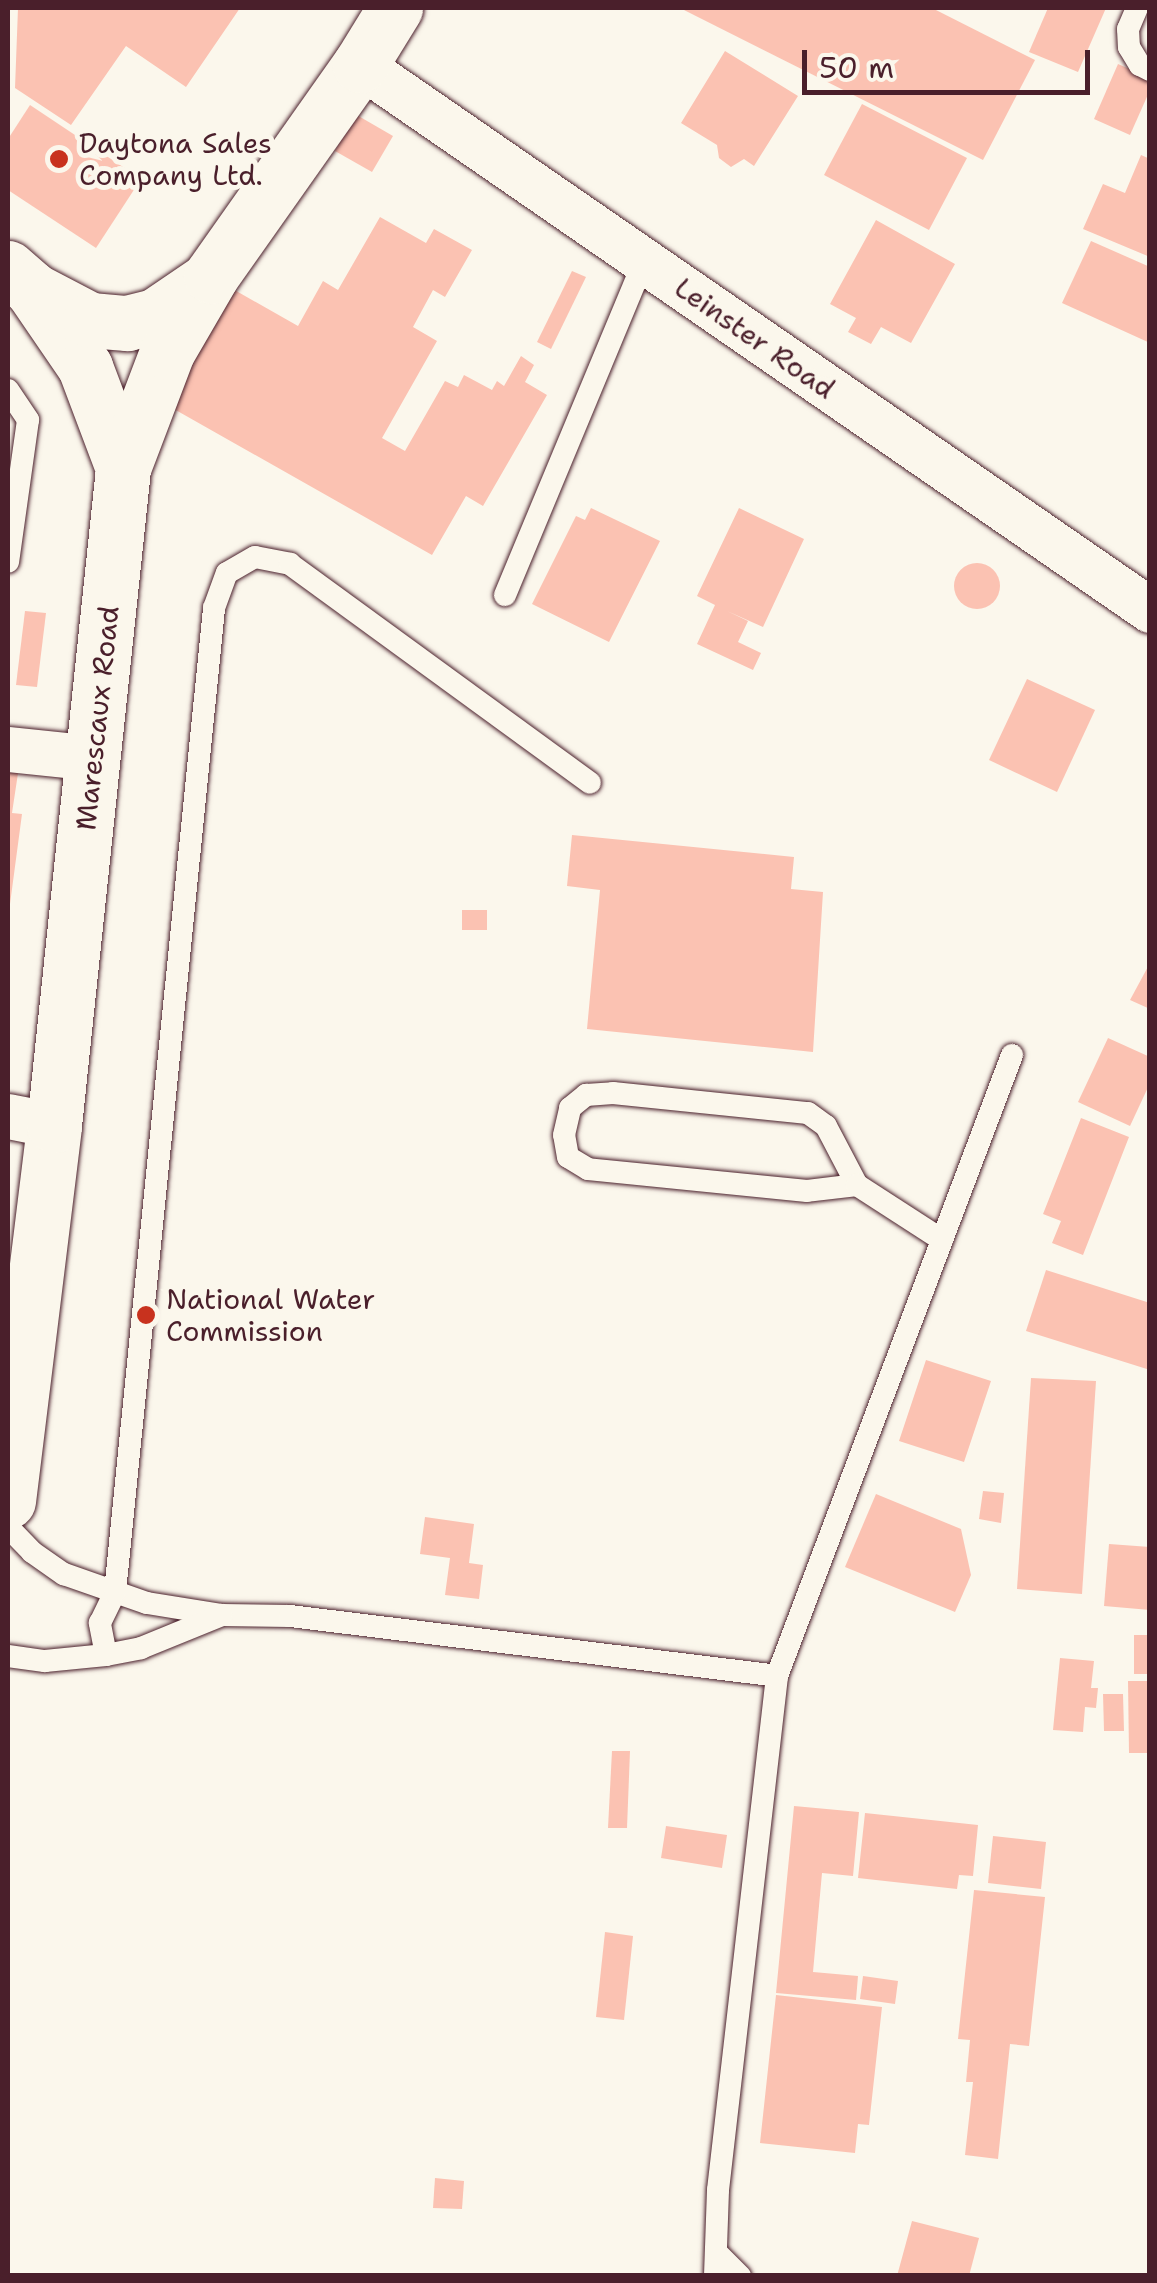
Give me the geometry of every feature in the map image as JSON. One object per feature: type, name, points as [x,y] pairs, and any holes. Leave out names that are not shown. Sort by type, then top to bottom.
[{"type":"main road","name":"Marescaux Road","points":[[8,1501],[31,1121],[93,758],[123,468],[167,352],[211,276],[360,66],[395,8]]},
{"type":"main road","points":[[19,278],[90,320],[127,323],[156,316],[183,301],[211,276]]},
{"type":"main road","points":[[19,278],[86,367],[123,468]]},
{"type":"street","name":"Leinster Road","points":[[360,66],[1150,610]]},
{"type":"street","points":[[8,749],[93,758]]},
{"type":"lane","points":[[1137,8],[1128,29],[1129,47],[1140,65],[1150,70]]},
{"type":"lane","points":[[505,595],[644,261]]},
{"type":"lane","points":[[8,390],[28,420],[8,562]]},
{"type":"lane","points":[[106,1655],[100,1623],[115,1592],[214,608],[226,573],[255,556],[290,564],[590,783]]},
{"type":"lane","points":[[740,2276],[715,2264],[718,2190],[778,1676],[1012,1056]]},
{"type":"lane","points":[[856,1185],[807,1191],[588,1169],[568,1157],[564,1135],[570,1108],[586,1095],[613,1093],[808,1113],[826,1126],[856,1185],[942,1240]]},
{"type":"lane","points":[[8,1528],[32,1552],[64,1574],[147,1603],[222,1615],[290,1616],[778,1676]]},
{"type":"lane","points":[[8,1656],[45,1661],[106,1655],[142,1648],[222,1615]]},
{"type":"building","points":[[18,8],[240,8],[186,87],[126,46],[71,125],[15,88]]},
{"type":"building","points":[[680,8],[932,8],[1035,60],[983,160]]},
{"type":"building","points":[[1048,8],[1106,8],[1078,72],[1029,52]]},
{"type":"building","points":[[725,51],[798,96],[754,166],[744,159],[731,167],[719,158],[717,145],[681,123]]},
{"type":"building","points":[[1118,64],[1150,78],[1150,90],[1130,135],[1094,119]]},
{"type":"building","points":[[862,104],[967,158],[929,230],[824,175]]},
{"type":"building","name":"Daytona Sales Company Ltd.","points":[[30,105],[141,179],[96,248],[8,190],[8,139]]},
{"type":"building","points":[[355,114],[393,136],[372,172],[335,151]]},
{"type":"building","points":[[1141,155],[1150,159],[1150,257],[1083,229],[1103,184],[1125,193]]},
{"type":"building","points":[[380,217],[426,243],[434,229],[472,250],[445,297],[433,290],[413,327],[437,341],[382,438],[405,451],[445,381],[458,387],[464,375],[492,390],[497,381],[504,386],[521,356],[534,365],[525,382],[547,395],[483,506],[466,496],[432,555],[158,400],[224,284],[298,326],[323,281],[338,290]]},
{"type":"building","points":[[876,220],[955,264],[911,343],[881,327],[871,344],[848,332],[856,318],[830,304]]},
{"type":"building","points":[[1091,241],[1150,267],[1150,343],[1062,303]]},
{"type":"building","points":[[572,271],[586,277],[551,349],[537,342]]},
{"type":"building","points":[[591,508],[660,541],[609,642],[532,604],[576,516],[585,520]]},
{"type":"building","points":[[739,508],[804,539],[763,627],[727,611],[748,621],[738,642],[761,653],[753,670],[697,644],[715,605],[697,596]]},
{"type":"building","points":[[977,563],[993,570],[1000,586],[993,602],[977,609],[961,602],[954,586],[961,570]]},
{"type":"building","points":[[25,611],[46,613],[37,687],[16,685]]},
{"type":"building","points":[[1027,679],[1095,710],[1057,792],[989,760]]},
{"type":"building","points":[[8,758],[20,760],[12,813],[22,814],[10,904]]},
{"type":"building","points":[[572,835],[794,857],[791,889],[823,892],[813,1052],[587,1029],[600,890],[567,886]]},
{"type":"building","points":[[462,910],[487,910],[487,930],[462,930]]},
{"type":"building","points":[[1150,963],[1150,1009],[1130,1000]]},
{"type":"building","points":[[1108,1038],[1150,1057],[1150,1083],[1130,1126],[1078,1102]]},
{"type":"building","points":[[1081,1118],[1129,1137],[1083,1255],[1052,1243],[1061,1221],[1043,1214]]},
{"type":"building","points":[[1046,1270],[1150,1303],[1150,1370],[1026,1331]]},
{"type":"building","points":[[926,1360],[991,1381],[964,1462],[899,1441]]},
{"type":"building","points":[[1031,1378],[1096,1381],[1082,1594],[1017,1589]]},
{"type":"building","points":[[983,1491],[1004,1493],[1001,1523],[979,1519]]},
{"type":"building","points":[[876,1494],[961,1529],[971,1575],[955,1612],[845,1567]]},
{"type":"building","points":[[425,1517],[474,1524],[469,1563],[483,1565],[479,1599],[445,1595],[450,1558],[420,1554]]},
{"type":"building","points":[[1109,1544],[1150,1547],[1150,1610],[1104,1606]]},
{"type":"building","points":[[1134,1635],[1150,1635],[1150,1674],[1134,1674]]},
{"type":"building","points":[[1060,1658],[1094,1661],[1091,1688],[1098,1688],[1096,1708],[1085,1707],[1083,1732],[1053,1730]]},
{"type":"building","points":[[1128,1681],[1150,1681],[1150,1753],[1129,1753]]},
{"type":"building","points":[[1103,1694],[1123,1694],[1124,1731],[1104,1731]]},
{"type":"building","points":[[612,1751],[630,1751],[627,1828],[608,1828]]},
{"type":"building","points":[[794,1806],[859,1812],[853,1876],[822,1873],[813,1972],[858,1976],[856,2000],[776,1993]]},
{"type":"building","points":[[865,1813],[978,1825],[973,1876],[959,1875],[957,1889],[858,1878]]},
{"type":"building","points":[[666,1826],[727,1835],[722,1868],[661,1858]]},
{"type":"building","points":[[993,1836],[1046,1842],[1041,1889],[988,1883]]},
{"type":"building","points":[[974,1890],[1045,1897],[1029,2046],[1010,2044],[998,2159],[965,2155],[973,2082],[966,2082],[970,2040],[958,2039]]},
{"type":"building","points":[[605,1932],[633,1936],[624,2020],[596,2017]]},
{"type":"building","points":[[863,1976],[898,1981],[895,2004],[860,1999]]},
{"type":"building","points":[[776,1995],[882,2007],[869,2125],[858,2124],[855,2153],[760,2143]]},
{"type":"building","points":[[435,2178],[464,2181],[462,2209],[433,2208]]},
{"type":"building","points":[[912,2221],[979,2238],[969,2276],[897,2276]]},
{"type":"place","name":"Daytona Sales Company Ltd.","points":[[59,159]]},
{"type":"place","name":"National Water Commission","points":[[146,1315]]}]
